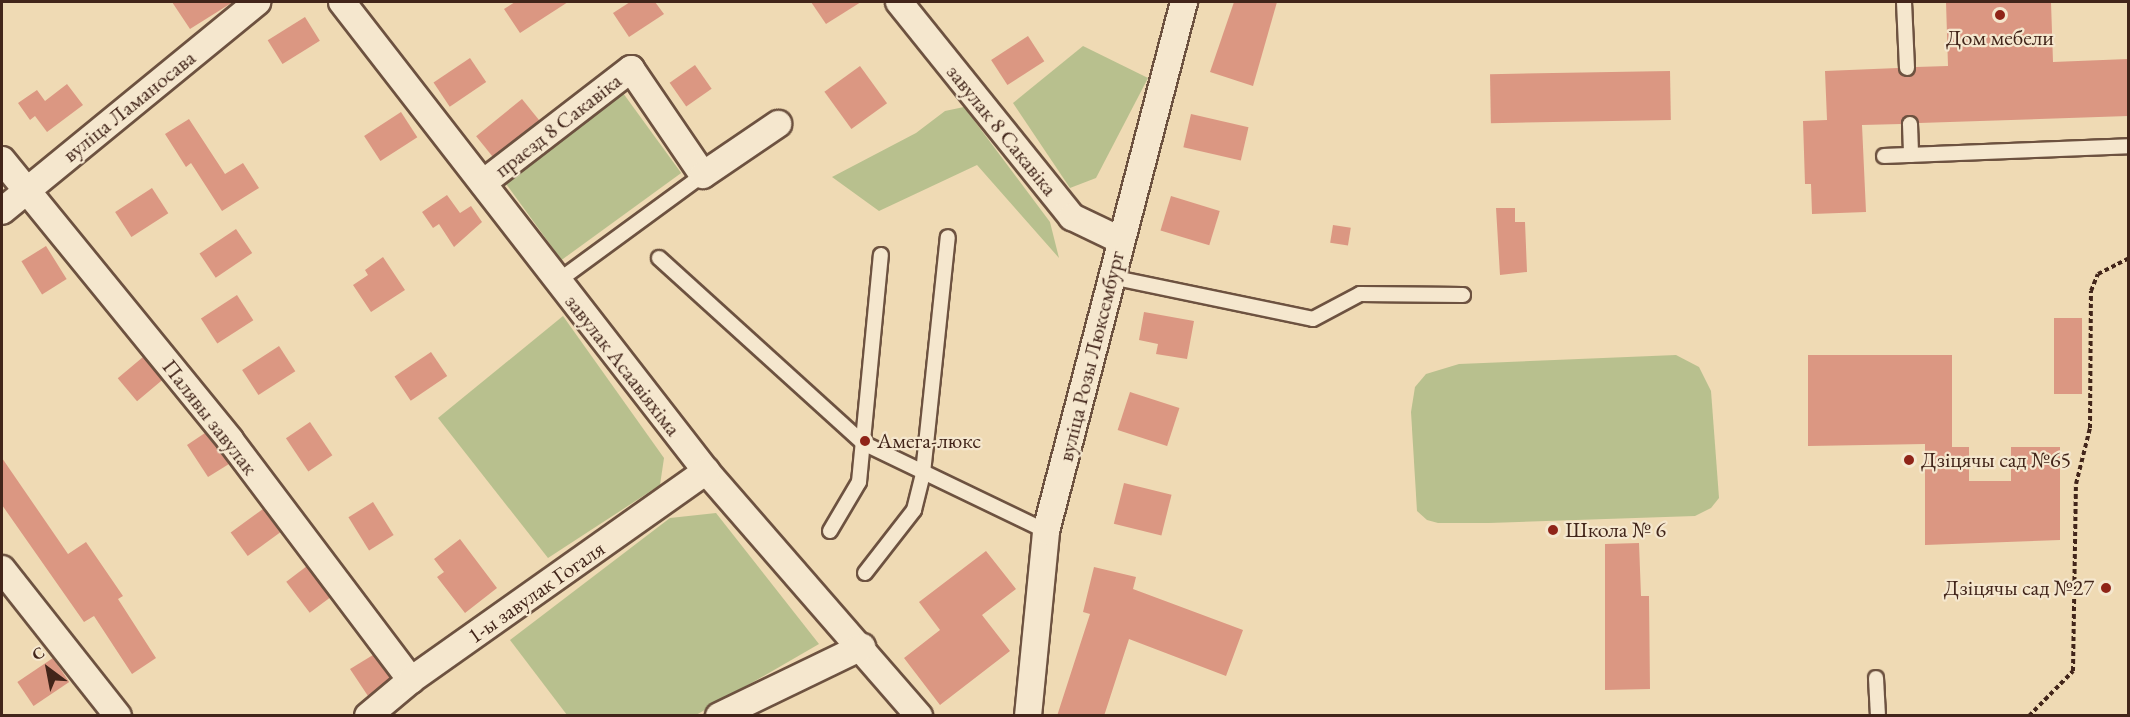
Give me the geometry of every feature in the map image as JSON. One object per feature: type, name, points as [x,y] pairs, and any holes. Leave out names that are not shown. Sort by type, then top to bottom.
[{"type":"street","name":"вуліца Ламаносава","points":[[2,212],[257,2]]},
{"type":"street","name":"завулак Асаавіяхіма","points":[[342,2],[706,471],[862,647],[919,716]]},
{"type":"street","name":"завулак 8 Сакавіка","points":[[900,2],[1072,217],[1120,240]]},
{"type":"street","name":"вуліца Розы Люксембург","points":[[1028,716],[1046,531],[1120,240],[1184,2]]},
{"type":"street","name":"праезд 8 Сакавіка","points":[[483,183],[631,69],[703,175]]},
{"type":"street","points":[[703,175],[778,124]]},
{"type":"street","name":"Палявы завулак","points":[[2,160],[230,440],[411,680]]},
{"type":"street","name":"1-ы завулак Гогаля","points":[[368,716],[411,680],[706,471]]},
{"type":"street","points":[[2,569],[118,716]]},
{"type":"street","points":[[719,716],[862,647]]},
{"type":"lane","points":[[1904,2],[1907,68]]},
{"type":"lane","points":[[1910,124],[1911,155]]},
{"type":"lane","points":[[1884,156],[2128,146]]},
{"type":"lane","points":[[558,281],[703,175]]},
{"type":"lane","points":[[865,573],[914,510],[923,473],[948,237]]},
{"type":"lane","points":[[830,531],[859,482],[881,255]]},
{"type":"lane","points":[[658,258],[863,443],[1046,531]]},
{"type":"lane","points":[[1111,277],[1313,318],[1360,294],[1463,295]]},
{"type":"lane","points":[[1876,678],[1878,716]]},
{"type":"path","points":[[2030,716],[2073,671],[2076,484],[2090,428],[2091,291],[2098,274],[2128,259]]},
{"type":"green space","points":[[1083,46],[1148,78],[1096,178],[1070,188],[1013,103]]},
{"type":"green space","points":[[623,93],[681,173],[561,260],[503,180]]},
{"type":"green space","points":[[964,107],[1050,222],[1059,258],[977,165],[879,211],[832,177],[916,133],[945,111]]},
{"type":"green space","points":[[563,316],[664,458],[660,485],[548,558],[438,418]]},
{"type":"green space","points":[[1676,355],[1699,367],[1711,391],[1719,498],[1711,508],[1695,516],[1489,523],[1438,523],[1427,520],[1417,511],[1411,412],[1415,387],[1426,374],[1459,364]]},
{"type":"green space","points":[[716,513],[819,644],[696,715],[567,715],[510,640],[670,518]]},
{"type":"building","points":[[172,2],[233,2],[190,29]]},
{"type":"building","points":[[515,2],[568,2],[520,33],[504,9]]},
{"type":"building","points":[[630,2],[655,2],[664,14],[629,37],[613,13]]},
{"type":"building","points":[[811,2],[861,2],[826,24]]},
{"type":"building","points":[[1234,2],[1277,2],[1253,86],[1210,72]]},
{"type":"building","points":[[1946,2],[2051,2],[2053,62],[2128,59],[2128,116],[1919,123],[1909,115],[1901,124],[1862,125],[1866,212],[1812,214],[1811,184],[1805,184],[1803,121],[1827,120],[1825,71],[1898,68],[1907,77],[1916,67],[1948,66]]},
{"type":"building","points":[[305,17],[320,41],[283,64],[268,40]]},
{"type":"building","points":[[1028,36],[1044,61],[1007,85],[991,60]]},
{"type":"building","points":[[470,58],[486,82],[450,107],[434,83]]},
{"type":"building","points":[[695,65],[712,89],[686,107],[670,83]]},
{"type":"building","points":[[860,66],[887,103],[851,129],[824,92]]},
{"type":"building","points":[[1670,71],[1671,120],[1491,123],[1490,74]]},
{"type":"building","points":[[67,84],[83,105],[47,132],[35,116],[30,120],[18,103],[37,90],[45,101]]},
{"type":"building","points":[[522,99],[540,121],[494,158],[476,136]]},
{"type":"building","points":[[401,112],[417,137],[380,161],[364,136]]},
{"type":"building","points":[[1191,114],[1248,127],[1241,160],[1183,147]]},
{"type":"building","points":[[189,119],[225,174],[243,163],[259,188],[222,211],[191,163],[186,167],[165,134]]},
{"type":"building","points":[[152,188],[168,213],[131,237],[115,212]]},
{"type":"building","points":[[447,195],[460,213],[471,206],[482,222],[454,247],[439,224],[433,228],[422,212]]},
{"type":"building","points":[[1171,196],[1220,211],[1209,245],[1160,230]]},
{"type":"building","points":[[1496,208],[1515,208],[1515,222],[1525,222],[1527,272],[1500,275]]},
{"type":"building","points":[[1333,225],[1351,228],[1348,246],[1330,243]]},
{"type":"building","points":[[236,229],[252,253],[216,278],[200,254]]},
{"type":"building","points":[[46,246],[67,279],[42,294],[21,261]]},
{"type":"building","points":[[383,257],[405,290],[371,312],[353,285],[368,275],[365,270]]},
{"type":"building","points":[[237,295],[253,320],[217,344],[201,318]]},
{"type":"building","points":[[1144,312],[1194,321],[1187,359],[1156,354],[1158,344],[1139,340]]},
{"type":"building","points":[[2054,318],[2082,318],[2082,394],[2054,394]]},
{"type":"building","points":[[279,346],[295,371],[258,395],[242,370]]},
{"type":"building","points":[[431,352],[447,376],[411,401],[395,377]]},
{"type":"building","points":[[1808,355],[1952,355],[1952,447],[1969,447],[1969,481],[2011,481],[2011,447],[2060,447],[2060,540],[1925,545],[1925,444],[1808,446]]},
{"type":"building","points":[[143,357],[162,380],[137,401],[118,378]]},
{"type":"building","points":[[1130,392],[1179,408],[1167,446],[1118,430]]},
{"type":"building","points":[[310,422],[332,455],[308,471],[286,438]]},
{"type":"building","points":[[205,433],[229,464],[208,477],[187,445]]},
{"type":"building","points":[[2,458],[68,554],[86,542],[123,596],[118,599],[156,658],[132,674],[94,616],[84,622],[2,505]]},
{"type":"building","points":[[1124,483],[1172,495],[1161,536],[1114,524]]},
{"type":"building","points":[[373,502],[394,535],[369,550],[348,517]]},
{"type":"building","points":[[263,509],[280,532],[248,556],[231,533]]},
{"type":"building","points":[[460,539],[497,588],[465,613],[437,577],[444,572],[434,559]]},
{"type":"building","points":[[1639,543],[1641,596],[1649,596],[1650,689],[1605,690],[1605,544]]},
{"type":"building","points":[[986,551],[1016,589],[982,615],[1010,651],[940,705],[904,658],[940,630],[919,602]]},
{"type":"building","points":[[307,566],[330,597],[310,613],[286,582]]},
{"type":"building","points":[[1094,567],[1136,577],[1133,589],[1243,630],[1226,676],[1129,639],[1104,716],[1057,716],[1090,614],[1083,612]]},
{"type":"building","points":[[373,655],[390,678],[368,696],[350,669]]},
{"type":"building","points":[[53,658],[69,682],[34,706],[17,682]]},
{"type":"place","name":"Дом мебели","points":[[2000,15]]},
{"type":"place","name":"Амега-люкс","points":[[865,441]]},
{"type":"place","name":"Дзіцячы сад №65","points":[[1909,460]]},
{"type":"place","name":"Школа № 6","points":[[1553,530]]},
{"type":"place","name":"Дзіцячы сад №27","points":[[2106,588]]}]
